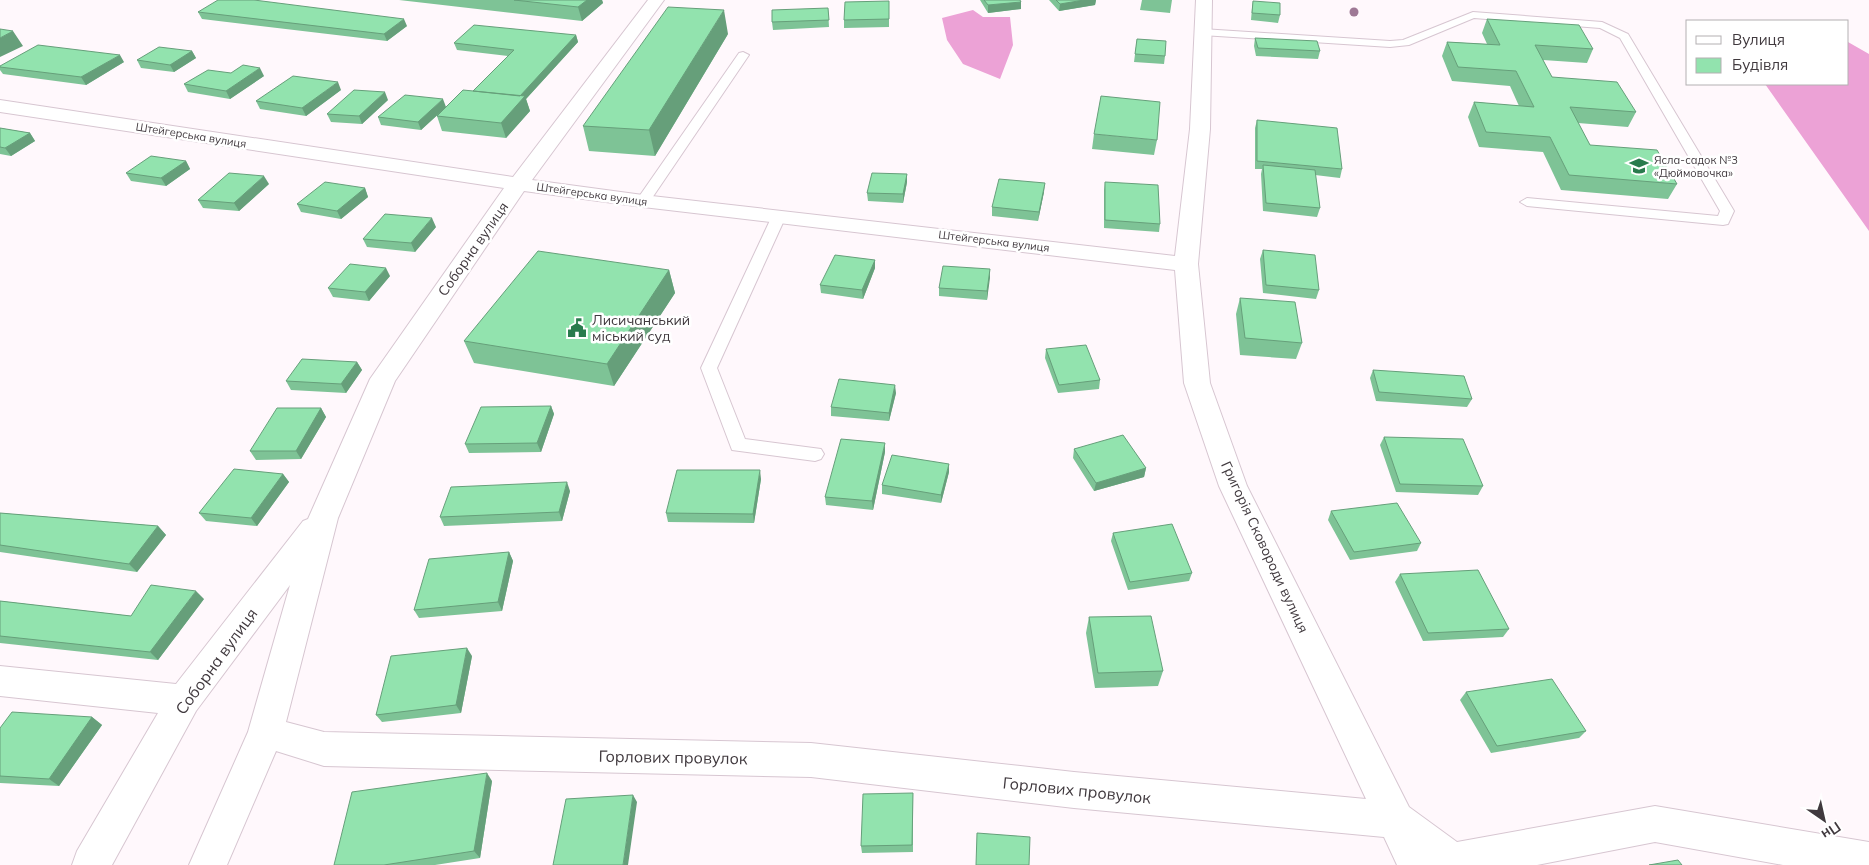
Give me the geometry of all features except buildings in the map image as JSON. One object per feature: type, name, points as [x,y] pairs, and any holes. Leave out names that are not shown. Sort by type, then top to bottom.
[{"type":"street","name":"Соборна вулиця","points":[[208,865],[266,732],[323,518],[383,379],[518,184],[656,0]]},
{"type":"street","name":"Григорія Сковороди вулиця","points":[[1204,0],[1200,129],[1186,264],[1196,384],[1233,486],[1417,865]]},
{"type":"street","name":"Штейгерська вулиця","points":[[1,107],[518,184],[1186,264]]},
{"type":"street","name":"Соборна вулиця","points":[[91,865],[184,700],[323,518]]},
{"type":"street","points":[[0,681],[184,700]]},
{"type":"street","name":"Горлових провулок","points":[[266,732],[324,749],[812,760],[1074,790],[1395,820]]},
{"type":"street","points":[[1395,820],[1452,862],[1655,824],[1869,861]]},
{"type":"lane","points":[[1202,32],[1390,44],[1405,42],[1473,15],[1602,25],[1624,36],[1727,211],[1724,221],[1527,202]]},
{"type":"lane","points":[[643,200],[743,55]]},
{"type":"lane","points":[[779,216],[709,368],[738,444],[815,454]]},
{"type":"shaded area","points":[[973,10],[983,17],[1010,17],[1013,45],[1000,79],[963,64],[947,40],[942,18]]},
{"type":"shaded area","points":[[1849,43],[1869,54],[1869,231],[1766,85],[1849,85]]},
{"type":"place","name":"Ясла-садок №3 «Дюймовочка»","points":[[1639,166]]},
{"type":"place","name":"Лисичанський міський суд","points":[[577,328]]}]
